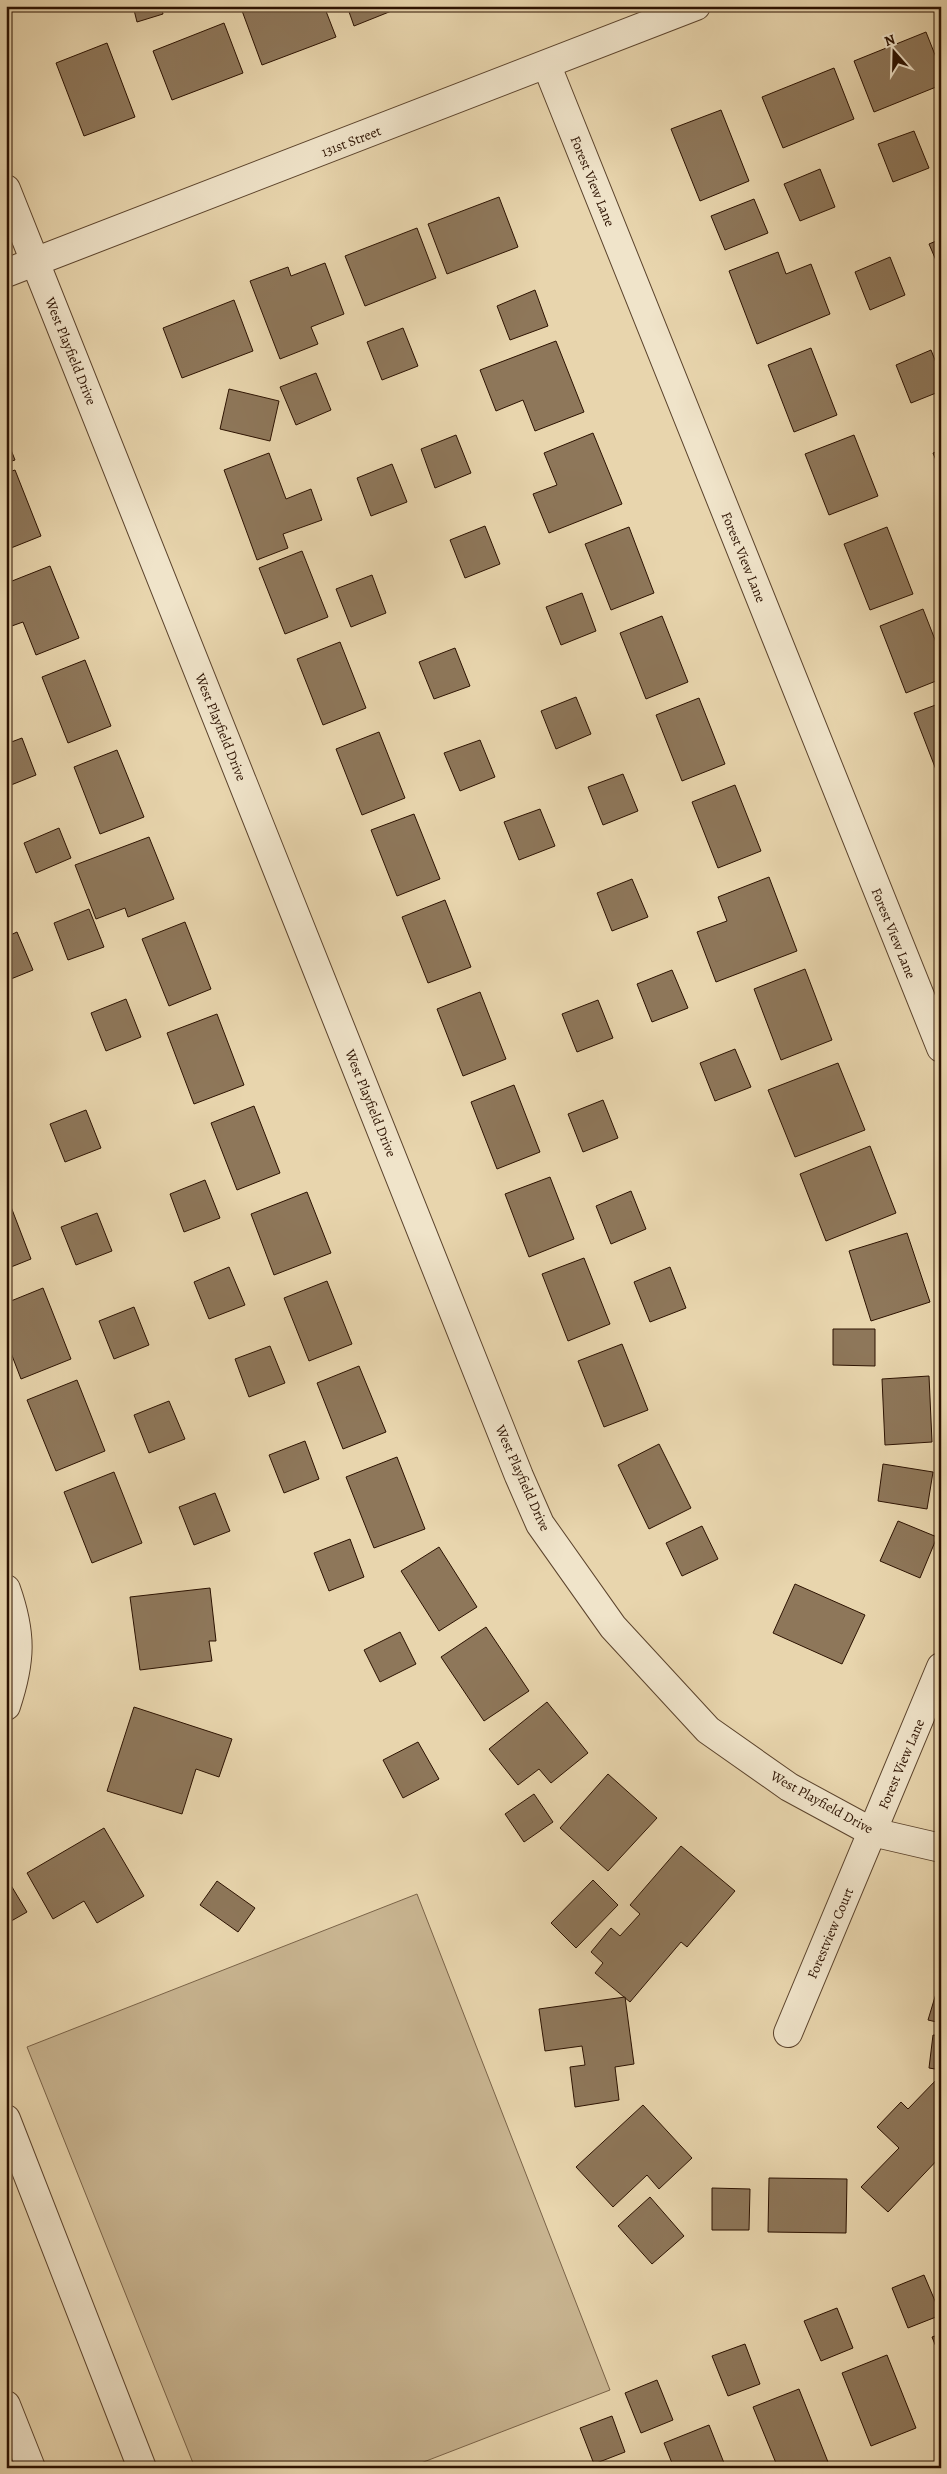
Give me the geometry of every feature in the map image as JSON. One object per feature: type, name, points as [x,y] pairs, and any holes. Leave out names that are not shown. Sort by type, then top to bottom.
[{"type":"street","name":"131st Street","points":[[6,273],[547,66],[696,6]]},
{"type":"street","name":"Forest View Lane","points":[[547,66],[941,1048]]},
{"type":"street","name":"West Playfield Drive","points":[[6,189],[515,1466],[540,1524],[613,1627],[708,1730],[789,1787],[872,1832],[941,1848]]},
{"type":"street","points":[[6,1589],[19,1631],[19,1654],[6,1706]]},
{"type":"street","name":"Forest View Lane","points":[[872,1832],[941,1667]]},
{"type":"street","name":"Forestview Court","points":[[788,2033],[872,1832]]},
{"type":"street","points":[[6,2119],[142,2468]]},
{"type":"street","points":[[6,2405],[32,2468]]},
{"type":"shaded area","points":[[417,1894],[610,2390],[408,2468],[195,2468],[27,2047]]},
{"type":"building","points":[[133,6],[161,6],[163,14],[137,22]]},
{"type":"building","points":[[244,6],[324,6],[336,37],[262,65],[241,8]]},
{"type":"building","points":[[347,6],[404,6],[354,26]]},
{"type":"building","points":[[224,23],[243,73],[172,100],[153,51]]},
{"type":"building","points":[[926,32],[941,70],[941,85],[874,112],[854,61]]},
{"type":"building","points":[[107,43],[135,117],[84,136],[56,63]]},
{"type":"building","points":[[834,68],[854,119],[783,148],[762,97]]},
{"type":"building","points":[[721,110],[749,181],[700,201],[671,129]]},
{"type":"building","points":[[914,131],[929,168],[893,182],[878,144]]},
{"type":"building","points":[[820,169],[835,207],[800,221],[784,184]]},
{"type":"building","points":[[499,197],[518,247],[447,274],[428,224]]},
{"type":"building","points":[[754,199],[768,233],[725,250],[711,216]]},
{"type":"building","points":[[417,228],[436,278],[365,306],[345,256]]},
{"type":"building","points":[[941,239],[941,272],[929,244]]},
{"type":"building","points":[[778,252],[786,274],[811,264],[830,314],[757,344],[729,271]]},
{"type":"building","points":[[890,257],[905,295],[870,310],[855,272]]},
{"type":"building","points":[[325,263],[344,314],[311,327],[318,344],[280,359],[250,281],[288,267],[291,276]]},
{"type":"building","points":[[535,290],[548,326],[510,340],[497,306]]},
{"type":"building","points":[[234,300],[253,351],[182,378],[163,328]]},
{"type":"building","points":[[403,328],[418,366],[382,380],[367,342]]},
{"type":"building","points":[[556,341],[584,412],[535,431],[523,400],[496,411],[480,370]]},
{"type":"building","points":[[811,348],[837,415],[794,432],[768,365]]},
{"type":"building","points":[[931,350],[941,375],[941,391],[911,403],[896,365]]},
{"type":"building","points":[[316,373],[331,410],[296,425],[280,387]]},
{"type":"building","points":[[229,389],[279,401],[270,441],[220,429]]},
{"type":"building","points":[[593,433],[622,504],[549,533],[533,494],[557,485],[544,453]]},
{"type":"building","points":[[456,435],[471,473],[435,488],[421,449]]},
{"type":"building","points":[[854,435],[878,496],[829,515],[805,454]]},
{"type":"building","points":[[6,437],[15,460],[6,463]]},
{"type":"building","points":[[941,450],[941,472],[933,453]]},
{"type":"building","points":[[269,453],[286,499],[311,489],[322,520],[283,534],[288,548],[257,560],[224,470]]},
{"type":"building","points":[[392,464],[407,502],[371,516],[357,478]]},
{"type":"building","points":[[15,470],[41,536],[6,550],[6,473]]},
{"type":"building","points":[[485,526],[500,564],[465,578],[450,540]]},
{"type":"building","points":[[629,527],[654,593],[611,610],[585,544]]},
{"type":"building","points":[[887,527],[913,594],[870,610],[844,544]]},
{"type":"building","points":[[302,551],[328,617],[285,634],[259,568]]},
{"type":"building","points":[[50,566],[79,638],[36,655],[23,622],[6,628],[7,583]]},
{"type":"building","points":[[372,575],[386,613],[351,627],[336,589]]},
{"type":"building","points":[[582,593],[596,631],[561,645],[546,607]]},
{"type":"building","points":[[923,609],[941,655],[941,679],[906,693],[880,626]]},
{"type":"building","points":[[662,616],[688,682],[646,699],[620,633]]},
{"type":"building","points":[[340,642],[366,708],[323,725],[297,659]]},
{"type":"building","points":[[455,648],[470,686],[434,699],[419,662]]},
{"type":"building","points":[[85,660],[111,726],[68,743],[42,677]]},
{"type":"building","points":[[576,697],[591,734],[556,749],[541,711]]},
{"type":"building","points":[[699,698],[725,764],[682,781],[656,715]]},
{"type":"building","points":[[941,703],[941,780],[940,780],[914,713]]},
{"type":"building","points":[[379,732],[405,798],[362,815],[336,749]]},
{"type":"building","points":[[22,738],[36,775],[6,787],[6,744]]},
{"type":"building","points":[[480,740],[495,777],[460,791],[444,753]]},
{"type":"building","points":[[117,750],[144,817],[100,834],[74,767]]},
{"type":"building","points":[[623,774],[638,811],[603,825],[588,787]]},
{"type":"building","points":[[735,785],[761,851],[718,868],[692,802]]},
{"type":"building","points":[[540,809],[555,846],[519,860],[504,822]]},
{"type":"building","points":[[414,814],[440,879],[397,896],[371,830]]},
{"type":"building","points":[[59,828],[71,858],[36,873],[24,843]]},
{"type":"building","points":[[149,837],[174,899],[128,917],[125,908],[96,919],[75,865]]},
{"type":"building","points":[[769,877],[797,951],[716,982],[697,932],[727,921],[718,897]]},
{"type":"building","points":[[632,879],[648,917],[612,931],[597,893]]},
{"type":"building","points":[[445,900],[471,967],[428,983],[402,917]]},
{"type":"building","points":[[89,909],[104,947],[68,960],[54,923]]},
{"type":"building","points":[[185,922],[211,989],[169,1006],[142,939]]},
{"type":"building","points":[[17,932],[33,970],[6,981],[6,937]]},
{"type":"building","points":[[805,969],[832,1040],[781,1060],[754,989]]},
{"type":"building","points":[[672,970],[688,1008],[652,1022],[637,984]]},
{"type":"building","points":[[480,992],[506,1059],[463,1076],[437,1009]]},
{"type":"building","points":[[126,999],[141,1037],[106,1051],[91,1013]]},
{"type":"building","points":[[598,1000],[613,1038],[577,1052],[562,1014]]},
{"type":"building","points":[[217,1014],[244,1085],[194,1104],[167,1033]]},
{"type":"building","points":[[735,1049],[751,1087],[715,1101],[700,1063]]},
{"type":"building","points":[[838,1063],[865,1130],[795,1157],[768,1090]]},
{"type":"building","points":[[514,1085],[540,1152],[497,1169],[471,1102]]},
{"type":"building","points":[[603,1100],[618,1138],[583,1152],[568,1114]]},
{"type":"building","points":[[254,1106],[280,1173],[237,1190],[211,1123]]},
{"type":"building","points":[[86,1110],[101,1148],[65,1162],[50,1124]]},
{"type":"building","points":[[870,1146],[896,1213],[826,1241],[800,1174]]},
{"type":"building","points":[[550,1177],[574,1239],[529,1257],[505,1194]]},
{"type":"building","points":[[205,1180],[220,1218],[184,1232],[170,1194]]},
{"type":"building","points":[[631,1191],[646,1229],[611,1244],[596,1206]]},
{"type":"building","points":[[307,1192],[331,1253],[274,1275],[251,1214]]},
{"type":"building","points":[[8,1199],[31,1259],[6,1269],[6,1200]]},
{"type":"building","points":[[97,1213],[112,1251],[76,1265],[61,1227]]},
{"type":"building","points":[[907,1233],[930,1302],[871,1321],[849,1251]]},
{"type":"building","points":[[584,1258],[610,1324],[568,1341],[542,1274]]},
{"type":"building","points":[[229,1267],[245,1305],[209,1319],[194,1282]]},
{"type":"building","points":[[670,1267],[686,1308],[650,1322],[634,1282]]},
{"type":"building","points":[[327,1281],[352,1344],[309,1361],[284,1298]]},
{"type":"building","points":[[43,1288],[71,1359],[21,1379],[6,1340],[6,1303]]},
{"type":"building","points":[[134,1307],[149,1345],[114,1359],[99,1321]]},
{"type":"building","points":[[833,1329],[875,1329],[875,1366],[833,1365]]},
{"type":"building","points":[[622,1344],[648,1410],[604,1427],[578,1361]]},
{"type":"building","points":[[270,1346],[285,1383],[249,1397],[235,1359]]},
{"type":"building","points":[[359,1366],[386,1432],[343,1449],[317,1383]]},
{"type":"building","points":[[929,1376],[932,1442],[885,1445],[882,1379]]},
{"type":"building","points":[[77,1380],[105,1451],[56,1471],[27,1400]]},
{"type":"building","points":[[169,1401],[185,1439],[149,1453],[134,1415]]},
{"type":"building","points":[[305,1441],[319,1479],[284,1493],[269,1455]]},
{"type":"building","points":[[659,1444],[691,1508],[649,1529],[618,1465]]},
{"type":"building","points":[[397,1457],[425,1529],[374,1548],[346,1477]]},
{"type":"building","points":[[883,1464],[933,1472],[927,1509],[878,1501]]},
{"type":"building","points":[[114,1472],[142,1543],[92,1563],[64,1492]]},
{"type":"building","points":[[215,1493],[230,1531],[194,1545],[179,1507]]},
{"type":"building","points":[[898,1521],[937,1537],[920,1578],[880,1561]]},
{"type":"building","points":[[702,1526],[718,1559],[682,1576],[666,1543]]},
{"type":"building","points":[[350,1539],[364,1577],[329,1591],[314,1553]]},
{"type":"building","points":[[439,1547],[477,1607],[439,1631],[401,1571]]},
{"type":"building","points":[[795,1584],[865,1615],[842,1664],[773,1633]]},
{"type":"building","points":[[210,1588],[216,1641],[209,1641],[212,1661],[140,1670],[130,1597]]},
{"type":"building","points":[[486,1627],[529,1691],[484,1721],[441,1657]]},
{"type":"building","points":[[400,1632],[416,1664],[380,1682],[364,1650]]},
{"type":"building","points":[[547,1702],[588,1753],[551,1783],[539,1769],[518,1785],[489,1749]]},
{"type":"building","points":[[134,1707],[232,1739],[219,1777],[196,1769],[182,1814],[107,1791]]},
{"type":"building","points":[[418,1742],[439,1779],[403,1798],[383,1760]]},
{"type":"building","points":[[608,1774],[657,1818],[608,1871],[560,1828]]},
{"type":"building","points":[[534,1794],[553,1822],[524,1842],[505,1814]]},
{"type":"building","points":[[104,1828],[144,1896],[97,1923],[84,1901],[53,1919],[27,1873]]},
{"type":"building","points":[[681,1846],[735,1891],[687,1947],[681,1942],[630,2002],[595,1973],[603,1963],[591,1952],[611,1928],[620,1936],[640,1914],[630,1905]]},
{"type":"building","points":[[6,1877],[27,1912],[6,1924]]},
{"type":"building","points":[[593,1880],[618,1905],[576,1948],[551,1923]]},
{"type":"building","points":[[217,1881],[255,1908],[238,1932],[200,1905]]},
{"type":"building","points":[[941,1977],[941,2023],[928,2020]]},
{"type":"building","points":[[625,1997],[634,2064],[615,2067],[619,2100],[575,2107],[570,2067],[585,2065],[582,2046],[545,2051],[539,2009]]},
{"type":"building","points":[[933,2035],[941,2036],[941,2070],[929,2068]]},
{"type":"building","points":[[938,2078],[941,2080],[941,2156],[888,2212],[861,2187],[899,2148],[877,2127],[901,2102],[908,2109]]},
{"type":"building","points":[[643,2105],[692,2158],[659,2189],[647,2175],[613,2207],[576,2167]]},
{"type":"building","points":[[769,2178],[847,2179],[846,2233],[768,2232]]},
{"type":"building","points":[[712,2188],[750,2189],[749,2230],[712,2230]]},
{"type":"building","points":[[650,2197],[684,2236],[652,2264],[618,2226]]},
{"type":"building","points":[[924,2275],[941,2315],[908,2328],[892,2288]]},
{"type":"building","points":[[837,2308],[853,2348],[821,2361],[804,2321]]},
{"type":"building","points":[[941,2334],[941,2359],[932,2337]]},
{"type":"building","points":[[745,2344],[760,2384],[728,2396],[712,2356]]},
{"type":"building","points":[[887,2355],[916,2428],[871,2446],[842,2373]]},
{"type":"building","points":[[657,2380],[673,2420],[641,2433],[625,2393]]},
{"type":"building","points":[[799,2389],[828,2462],[814,2468],[778,2468],[753,2407]]},
{"type":"building","points":[[612,2416],[625,2452],[594,2464],[580,2428]]},
{"type":"building","points":[[709,2425],[726,2468],[674,2468],[664,2443]]}]
